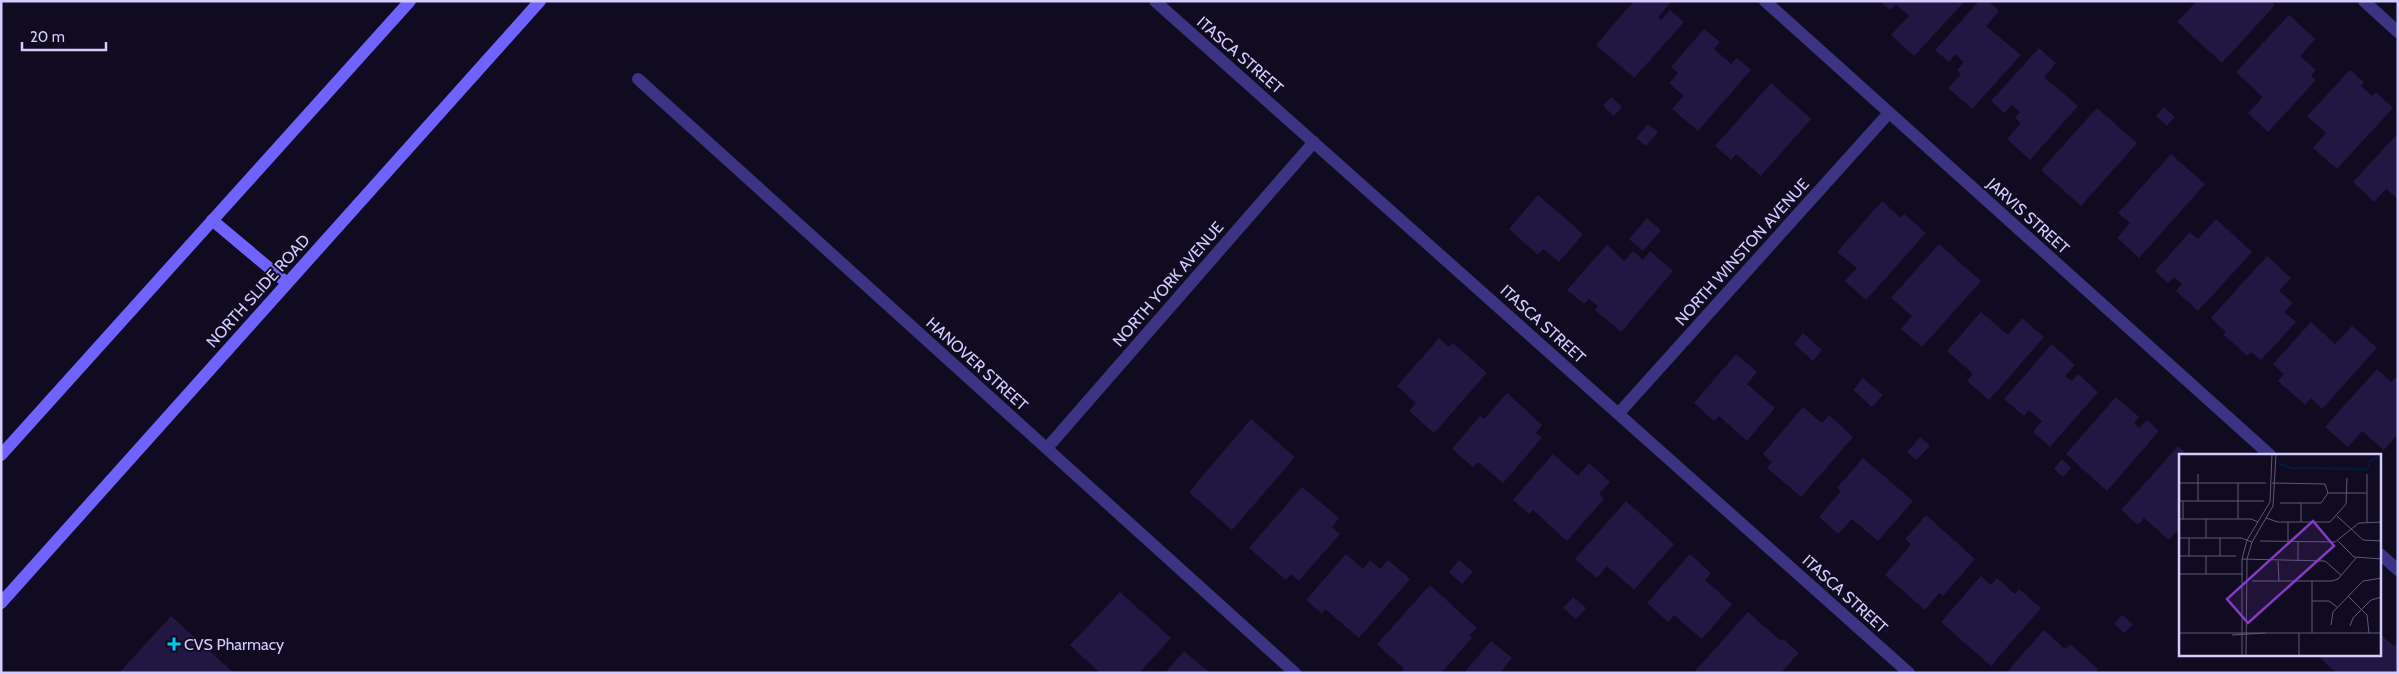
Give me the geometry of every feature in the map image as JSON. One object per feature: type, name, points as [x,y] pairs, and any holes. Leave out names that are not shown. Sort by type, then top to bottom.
[{"type":"main road","points":[[1,455],[410,1]]},
{"type":"main road","name":"NORTH SLIDE ROAD","points":[[1,603],[540,1]]},
{"type":"main road","points":[[212,220],[287,283]]},
{"type":"street","name":"ITASCA STREET","points":[[1154,1],[1909,673]]},
{"type":"street","name":"JARVIS STREET","points":[[1765,1],[2269,454]]},
{"type":"street","points":[[2364,1],[2398,32]]},
{"type":"street","name":"HANOVER STREET","points":[[638,79],[1295,673]]},
{"type":"street","name":"NORTH WINSTON AVENUE","points":[[1619,413],[1889,113]]},
{"type":"street","name":"NORTH YORK AVENUE","points":[[1047,448],[1314,142]]},
{"type":"street","points":[[2382,556],[2398,570]]},
{"type":"building","points":[[1634,1],[1672,1],[1658,17],[1661,20],[1670,10],[1684,22],[1634,78],[1596,45]]},
{"type":"building","points":[[1880,1],[1961,1],[1963,3],[1914,56],[1891,35],[1909,16],[1896,4],[1890,10]]},
{"type":"building","points":[[1979,1],[1988,1],[1999,11],[1986,26],[2021,55],[1972,109],[1948,88],[1961,74],[1957,70],[1964,62],[1955,54],[1949,62],[1935,50]]},
{"type":"building","points":[[2197,1],[2271,1],[2275,5],[2222,63],[2177,22]]},
{"type":"building","points":[[2289,15],[2315,39],[2300,56],[2316,70],[2311,76],[2316,80],[2268,132],[2248,113],[2263,97],[2236,72]]},
{"type":"building","points":[[1704,29],[1720,42],[1714,49],[1731,64],[1737,58],[1751,70],[1698,131],[1672,109],[1684,96],[1669,83],[1678,73],[1671,67]]},
{"type":"building","points":[[2039,48],[2056,63],[2044,77],[2078,106],[2030,160],[2007,139],[2021,123],[2015,118],[2020,112],[2012,105],[2004,113],[1991,101]]},
{"type":"building","points":[[2350,70],[2364,82],[2361,86],[2372,96],[2376,92],[2393,108],[2337,169],[2313,148],[2326,133],[2307,116]]},
{"type":"building","points":[[1771,83],[1811,119],[1761,176],[1736,154],[1731,160],[1715,146]]},
{"type":"building","points":[[1611,97],[1622,107],[1614,116],[1603,106]]},
{"type":"building","points":[[2164,107],[2175,117],[2167,126],[2156,116]]},
{"type":"building","points":[[2097,108],[2137,143],[2081,206],[2041,170]]},
{"type":"building","points":[[1648,124],[1658,132],[1646,146],[1636,138]]},
{"type":"building","points":[[2398,133],[2398,199],[2386,189],[2374,202],[2353,182]]},
{"type":"building","points":[[2171,154],[2205,184],[2139,258],[2117,238],[2130,223],[2118,213]]},
{"type":"building","points":[[1538,195],[1583,234],[1559,262],[1543,249],[1538,255],[1509,229]]},
{"type":"building","points":[[1882,201],[1901,218],[1904,214],[1926,233],[1866,300],[1845,281],[1857,268],[1837,252]]},
{"type":"building","points":[[1647,218],[1661,230],[1643,251],[1629,239]]},
{"type":"building","points":[[2216,219],[2252,252],[2198,311],[2176,291],[2182,284],[2174,277],[2168,283],[2155,271],[2190,232],[2198,239]]},
{"type":"building","points":[[1939,244],[1981,281],[1922,347],[1901,329],[1912,316],[1891,298]]},
{"type":"building","points":[[1607,245],[1624,261],[1633,251],[1643,260],[1650,251],[1673,271],[1621,332],[1595,310],[1598,306],[1589,299],[1584,304],[1567,290]]},
{"type":"building","points":[[2267,256],[2291,278],[2279,291],[2293,303],[2284,312],[2296,322],[2261,360],[2251,352],[2247,356],[2223,334],[2226,332],[2211,318]]},
{"type":"building","points":[[1981,312],[2008,335],[2022,318],[2044,337],[1989,400],[1967,381],[1973,374],[1947,351]]},
{"type":"building","points":[[2311,322],[2335,344],[2352,326],[2377,348],[2322,409],[2311,398],[2305,405],[2278,381],[2284,374],[2273,364]]},
{"type":"building","points":[[1803,333],[1822,350],[1813,361],[1794,344]]},
{"type":"building","points":[[1439,338],[1449,347],[1453,343],[1487,373],[1434,433],[1409,411],[1416,403],[1397,386]]},
{"type":"building","points":[[2052,344],[2075,365],[2065,376],[2072,381],[2078,374],[2098,392],[2050,447],[2033,432],[2042,421],[2029,410],[2024,416],[2004,399]]},
{"type":"building","points":[[1736,354],[1757,372],[1747,384],[1775,408],[1747,441],[1719,416],[1714,421],[1694,403]]},
{"type":"building","points":[[2377,369],[2391,382],[2398,375],[2398,434],[2384,450],[2362,431],[2348,447],[2325,427]]},
{"type":"building","points":[[1863,378],[1883,395],[1872,407],[1853,390]]},
{"type":"building","points":[[1507,393],[1542,425],[1536,433],[1542,438],[1503,483],[1478,462],[1473,467],[1452,449],[1480,416],[1484,419]]},
{"type":"building","points":[[2116,397],[2139,417],[2134,423],[2139,428],[2147,420],[2159,431],[2107,491],[2066,454]]},
{"type":"building","points":[[1803,407],[1822,423],[1829,415],[1853,437],[1801,497],[1767,468],[1772,462],[1763,454]]},
{"type":"building","points":[[1251,419],[1295,457],[1232,530],[1189,492]]},
{"type":"building","points":[[1920,437],[1930,446],[1916,460],[1907,452]]},
{"type":"building","points":[[2178,446],[2187,454],[2179,454],[2179,529],[2169,540],[2144,518],[2138,525],[2121,510]]},
{"type":"building","points":[[1553,454],[1578,476],[1589,463],[1610,482],[1599,494],[1604,499],[1567,541],[1533,510],[1529,514],[1513,500]]},
{"type":"building","points":[[1863,458],[1913,501],[1878,541],[1852,519],[1838,534],[1819,517],[1841,491],[1837,488]]},
{"type":"building","points":[[2062,459],[2071,468],[2063,477],[2054,469]]},
{"type":"building","points":[[1302,487],[1339,518],[1332,527],[1340,534],[1299,581],[1291,574],[1286,580],[1249,548]]},
{"type":"building","points":[[1626,501],[1674,544],[1634,590],[1607,566],[1597,578],[1575,559]]},
{"type":"building","points":[[1926,515],[1975,559],[1943,596],[1939,593],[1925,610],[1885,575],[1911,544],[1905,539]]},
{"type":"building","points":[[1346,554],[1363,569],[1370,560],[1380,569],[1388,560],[1410,579],[1359,638],[1325,609],[1322,614],[1306,600]]},
{"type":"building","points":[[1690,554],[1711,573],[1705,580],[1732,604],[1702,639],[1674,615],[1668,622],[1647,603]]},
{"type":"building","points":[[1459,560],[1473,572],[1462,584],[1449,572]]},
{"type":"building","points":[[1981,576],[1991,585],[1997,578],[2015,594],[2019,589],[2041,608],[1991,666],[1941,622]]},
{"type":"building","points":[[1430,585],[1477,628],[1469,636],[1472,638],[1441,673],[1400,673],[1404,669],[1377,644]]},
{"type":"building","points":[[1120,592],[1171,638],[1139,673],[1100,673],[1070,645]]},
{"type":"building","points":[[1573,597],[1586,608],[1576,619],[1563,608]]},
{"type":"building","points":[[1748,612],[1781,641],[1783,639],[1799,653],[1781,673],[1697,673],[1695,671]]},
{"type":"building","points":[[2122,615],[2133,624],[2124,633],[2114,624]]},
{"type":"building","name":"CVS Pharmacy","points":[[171,616],[234,673],[119,673]]},
{"type":"building","points":[[2044,630],[2065,649],[2070,644],[2098,669],[2095,673],[2006,673]]},
{"type":"building","points":[[2382,636],[2394,646],[2396,643],[2398,645],[2398,673],[2336,673],[2318,656],[2382,656]]},
{"type":"building","points":[[1491,641],[1512,658],[1500,673],[1464,673]]},
{"type":"building","points":[[1184,651],[1208,671],[1207,673],[1165,673]]},
{"type":"place","name":"CVS Pharmacy","points":[[174,644]]}]
